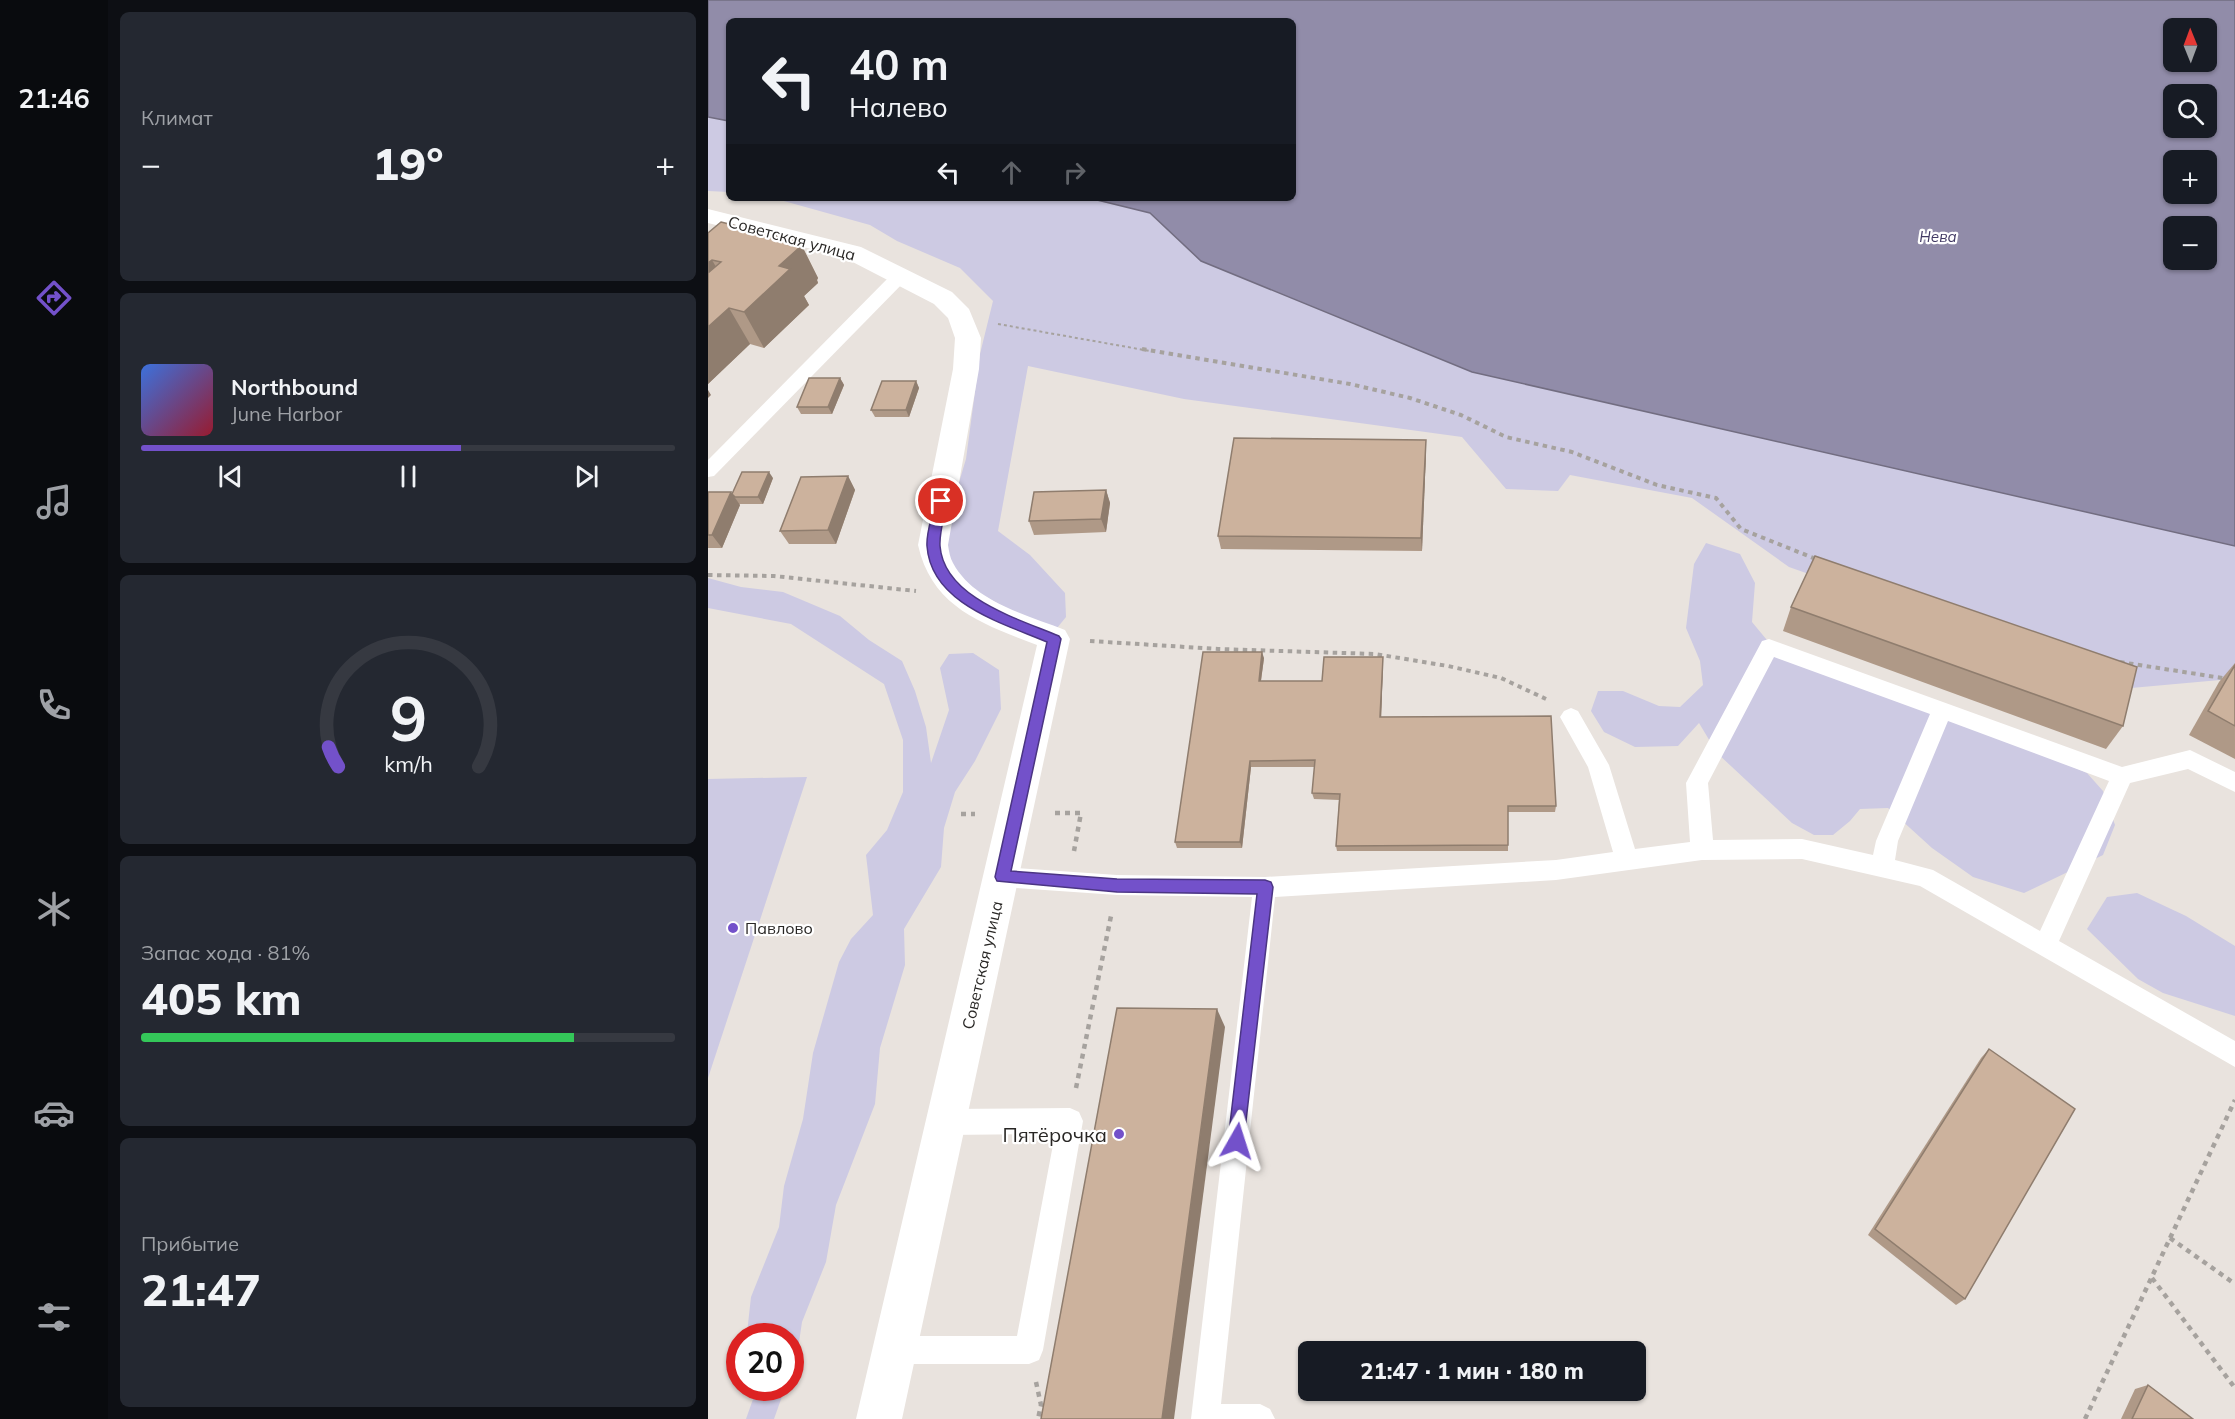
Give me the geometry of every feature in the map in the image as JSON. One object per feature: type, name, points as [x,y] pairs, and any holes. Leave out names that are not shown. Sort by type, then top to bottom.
[{"type":"street","name":"Советская улица","points":[[708,216],[741,234],[852,252],[943,298],[960,315],[968,338],[966,369],[933,545],[938,565],[953,587],[977,606],[1054,639],[879,1419]]},
{"type":"lane","points":[[708,471],[901,275]]},
{"type":"lane","points":[[1702,850],[1697,783],[1769,647],[2122,776],[2190,759],[2235,783]]},
{"type":"lane","points":[[1882,867],[1887,841],[1942,710]]},
{"type":"lane","points":[[1570,717],[1598,765],[1627,861]]},
{"type":"lane","points":[[2045,946],[2122,776]]},
{"type":"lane","points":[[1002,877],[1117,885],[1265,887],[1556,870],[1702,850],[1802,849],[1925,877],[2235,1055]]},
{"type":"lane","points":[[1260,1419],[1205,1418],[1265,887]]},
{"type":"lane","points":[[895,1350],[1029,1350],[1070,1121],[946,1122]]},
{"type":"path","points":[[943,298],[993,324],[1040,330],[1198,360],[1350,384],[1410,398],[1461,415],[1506,437],[1572,452],[1657,486],[1716,498],[1741,529],[1827,564]]},
{"type":"path","points":[[708,575],[774,576],[909,592]]},
{"type":"path","points":[[1054,639],[1218,649],[1375,654],[1448,666],[1501,678],[1546,699],[1570,717]]},
{"type":"path","points":[[2112,661],[2235,680]]},
{"type":"path","points":[[1070,1121],[1117,885]]},
{"type":"path","points":[[2085,1419],[2235,1100]]},
{"type":"path","points":[[2170,1238],[2235,1284]]},
{"type":"path","points":[[2152,1278],[2235,1388]]},
{"type":"shaded area","points":[[708,117],[726,120],[726,192],[708,191]]},
{"type":"shaded area","points":[[784,201],[1101,201],[1150,213],[1201,261],[1472,372],[2235,546],[2235,688],[2220,680],[2131,688],[1789,567],[1692,498],[1570,475],[1558,491],[1506,489],[1462,437],[1184,399],[1028,366],[998,531],[1030,555],[1065,593],[1066,617],[1053,633],[949,577],[939,549],[966,459],[980,354],[993,301],[960,268],[897,241],[870,225]]},
{"type":"shaded area","points":[[1706,543],[1740,554],[1755,583],[1752,622],[1776,651],[2016,742],[2087,773],[2103,791],[2115,825],[2103,855],[2024,893],[1973,877],[1932,848],[1888,808],[1860,809],[1833,835],[1814,835],[1792,823],[1717,753],[1699,723],[1678,746],[1635,747],[1604,732],[1591,711],[1598,691],[1623,691],[1659,706],[1680,707],[1703,685],[1700,661],[1686,628],[1694,564]]},
{"type":"shaded area","points":[[708,578],[741,587],[783,592],[840,616],[869,640],[902,661],[915,691],[926,727],[931,763],[949,710],[940,668],[949,654],[973,653],[999,670],[1001,709],[975,761],[955,792],[944,828],[941,867],[904,929],[905,965],[880,1048],[875,1104],[836,1205],[826,1262],[802,1323],[748,1323],[751,1297],[779,1227],[784,1186],[803,1119],[813,1053],[839,962],[851,939],[873,915],[866,855],[887,830],[903,792],[903,740],[884,684],[791,624],[708,608]]},
{"type":"shaded area","name":"Павлово","points":[[807,777],[708,1078],[708,779]]},
{"type":"shaded area","points":[[2137,893],[2186,916],[2235,946],[2235,1016],[2163,993],[2138,979],[2087,929],[2107,897]]},
{"type":"shaded area","points":[[752,1401],[780,1401],[774,1419],[746,1419]]},
{"type":"water","name":"Нева","points":[[708,0],[2235,0],[2235,546],[1472,372],[1201,261],[1150,213],[1101,201],[1296,201],[1296,18],[726,18],[726,120],[708,117]]},
{"type":"building","points":[[721,222],[800,242],[796,246],[800,247],[779,266],[790,269],[744,312],[729,308],[708,327],[708,273],[721,262],[712,260],[708,263],[708,233]]},
{"type":"building","points":[[809,378],[840,378],[828,407],[797,407]]},
{"type":"building","points":[[882,381],[916,381],[906,410],[871,410]]},
{"type":"building","points":[[1234,438],[1426,440],[1421,538],[1218,536]]},
{"type":"building","points":[[742,472],[769,472],[758,497],[735,497],[732,494]]},
{"type":"building","points":[[848,476],[828,530],[780,531],[801,477]]},
{"type":"building","points":[[1106,490],[1101,519],[1029,521],[1034,492]]},
{"type":"building","points":[[708,492],[731,492],[712,535],[708,535]]},
{"type":"building","points":[[1815,556],[2137,667],[2123,726],[1791,607]]},
{"type":"building","points":[[1203,652],[1262,652],[1259,681],[1322,681],[1324,657],[1383,657],[1380,717],[1551,716],[1556,806],[1508,806],[1508,845],[1336,846],[1340,794],[1312,793],[1315,760],[1250,761],[1240,842],[1175,842]]},
{"type":"building","points":[[2235,665],[2235,726],[2208,711]]},
{"type":"building","points":[[1117,1008],[1217,1009],[1162,1419],[1041,1419]]},
{"type":"building","points":[[1989,1049],[2075,1109],[1965,1299],[1875,1229]]},
{"type":"building","points":[[2148,1385],[2193,1419],[2132,1419]]},
{"type":"place","name":"Павлово","points":[[733,928]]},
{"type":"place","name":"Пятёрочка","points":[[1119,1134]]},
{"type":"route","points":[[941,501],[933,545],[938,565],[953,587],[977,606],[1054,639],[1002,877],[1117,885],[1265,887],[1237,1141]]}]
